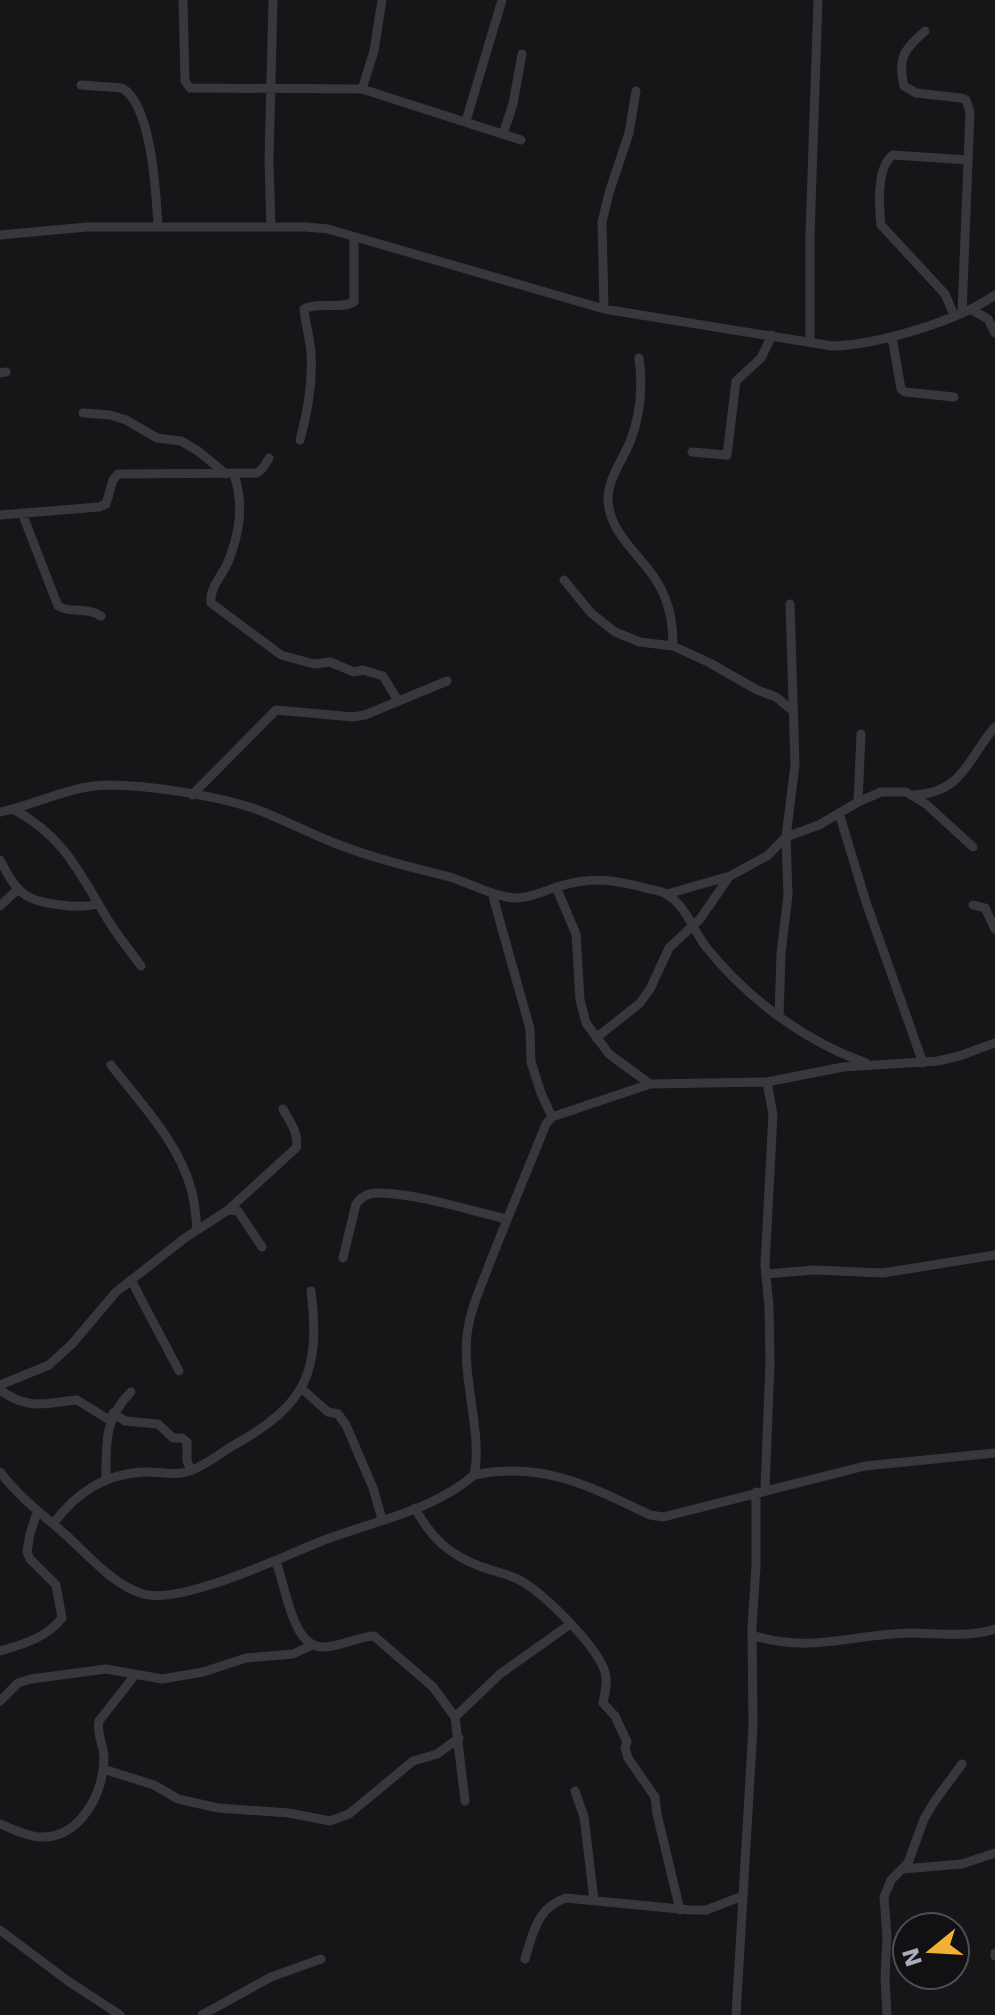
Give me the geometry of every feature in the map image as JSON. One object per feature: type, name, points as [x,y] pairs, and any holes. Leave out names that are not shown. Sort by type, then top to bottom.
[{"type":"street","points":[[183,0],[186,85],[197,90],[362,89],[521,140]]},
{"type":"street","points":[[271,227],[269,161],[273,0]]},
{"type":"street","points":[[362,89],[374,51],[382,0]]},
{"type":"street","points":[[466,121],[502,0]]},
{"type":"street","points":[[810,341],[810,235],[818,0]]},
{"type":"street","points":[[925,31],[904,52],[904,86],[916,93],[966,100],[970,112],[963,313]]},
{"type":"street","points":[[503,134],[513,104],[522,54]]},
{"type":"street","points":[[81,85],[122,88],[135,103],[152,153],[158,226]]},
{"type":"street","points":[[604,309],[602,222],[629,133],[636,91]]},
{"type":"street","points":[[968,160],[893,155],[887,160],[880,194],[881,225],[963,313],[988,319],[995,333]]},
{"type":"street","points":[[0,235],[87,227],[328,229],[604,309],[832,346],[855,346],[892,337],[963,313],[995,295]]},
{"type":"street","points":[[300,440],[311,385],[311,353],[304,309],[313,305],[347,305],[354,302],[354,239]]},
{"type":"street","points":[[692,452],[727,455],[736,381],[761,358],[772,335]]},
{"type":"street","points":[[892,337],[901,389],[954,397]]},
{"type":"street","points":[[639,358],[641,388],[636,425],[617,469],[608,500],[616,529],[656,580],[664,596],[674,621],[673,646]]},
{"type":"street","points":[[83,413],[110,415],[126,420],[147,434],[181,441],[230,474],[241,502],[241,514],[227,564],[211,594],[211,603],[281,655],[314,664],[330,662],[354,672],[363,670],[383,676],[398,701]]},
{"type":"street","points":[[0,515],[99,507],[106,504],[113,480],[118,474],[261,471],[269,458]]},
{"type":"street","points":[[22,513],[58,606],[62,609],[92,610],[101,616]]},
{"type":"street","points":[[564,580],[604,626],[624,638],[673,646],[776,697],[793,711]]},
{"type":"street","points":[[779,1016],[782,941],[788,895],[786,837],[795,765],[790,604]]},
{"type":"street","points":[[192,795],[276,710],[353,717],[365,715],[447,681]]},
{"type":"street","points":[[911,795],[940,791],[957,781],[995,727]]},
{"type":"street","points":[[858,802],[861,734]]},
{"type":"street","points":[[0,812],[79,789],[105,785],[192,795],[258,810],[341,846],[398,866],[452,878],[509,898],[528,897],[574,882],[602,879],[627,882],[667,894],[686,915],[705,946],[731,974],[779,1016],[827,1047],[869,1065]]},
{"type":"street","points":[[667,894],[730,876],[767,856],[786,837],[819,825],[881,792],[906,792],[926,804],[973,847]]},
{"type":"street","points":[[13,809],[34,820],[57,840],[141,966]]},
{"type":"street","points":[[839,813],[866,902],[923,1063]]},
{"type":"street","points":[[0,860],[18,889],[33,902],[76,907],[98,904]]},
{"type":"street","points":[[596,1038],[640,1003],[669,948],[704,914],[730,876]]},
{"type":"street","points":[[556,887],[576,934],[580,1000],[586,1023],[609,1054],[650,1084]]},
{"type":"street","points":[[0,906],[18,889]]},
{"type":"street","points":[[492,893],[530,1029],[531,1062],[552,1117]]},
{"type":"street","points":[[973,905],[985,908],[995,929]]},
{"type":"street","points":[[474,1475],[476,1452],[465,1355],[467,1331],[476,1296],[546,1124],[552,1117],[650,1084],[767,1082],[843,1067],[923,1063],[959,1056],[995,1043]]},
{"type":"street","points":[[111,1065],[156,1120],[185,1172],[192,1192],[197,1229]]},
{"type":"street","points":[[736,2015],[753,1727],[752,1635],[770,1363],[766,1274],[773,1115],[767,1082]]},
{"type":"street","points":[[191,1470],[187,1461],[187,1442],[182,1438],[173,1438],[158,1424],[125,1421],[77,1400],[50,1405],[25,1404],[13,1400],[0,1388],[49,1365],[116,1292],[197,1229],[228,1210],[296,1148],[298,1141],[283,1109]]},
{"type":"street","points":[[343,1258],[356,1204],[361,1197],[375,1193],[427,1200],[507,1219]]},
{"type":"street","points":[[228,1210],[238,1211],[262,1247]]},
{"type":"street","points":[[766,1274],[814,1270],[883,1273],[995,1255]]},
{"type":"street","points":[[131,1280],[179,1371]]},
{"type":"street","points":[[53,1524],[77,1495],[88,1487],[147,1472],[172,1475],[191,1470],[257,1433],[295,1399],[302,1389],[315,1346],[311,1291]]},
{"type":"street","points":[[302,1389],[328,1412],[338,1414],[346,1425],[373,1488],[382,1519]]},
{"type":"street","points":[[106,1480],[106,1448],[112,1417],[131,1392]]},
{"type":"street","points":[[0,1472],[4,1484],[106,1572],[141,1593],[152,1596],[181,1593],[276,1562],[317,1543],[415,1508],[453,1490],[474,1475],[501,1469],[554,1475],[650,1515],[663,1517],[677,1516],[761,1491],[865,1466],[995,1453]]},
{"type":"street","points":[[415,1508],[437,1541],[481,1566],[511,1575],[525,1583],[584,1638],[605,1672],[603,1703],[615,1716],[627,1742],[628,1758],[655,1797],[680,1910]]},
{"type":"street","points":[[0,1651],[43,1636],[62,1618],[56,1585],[27,1552],[37,1512]]},
{"type":"street","points":[[276,1562],[296,1625],[302,1639],[310,1646],[323,1648],[368,1636],[379,1639],[433,1687],[455,1717],[465,1801]]},
{"type":"street","points":[[455,1717],[500,1674],[569,1625]]},
{"type":"street","points":[[752,1635],[774,1642],[813,1644],[908,1633],[979,1634],[995,1629]]},
{"type":"street","points":[[0,1701],[18,1683],[31,1679],[106,1669],[162,1679],[203,1672],[246,1658],[293,1654],[310,1646]]},
{"type":"street","points":[[0,1824],[39,1837],[60,1834],[74,1826],[90,1809],[103,1769],[104,1754],[97,1727],[99,1721],[135,1675]]},
{"type":"street","points":[[103,1769],[154,1785],[178,1799],[330,1821],[349,1814],[413,1761],[448,1748],[459,1738]]},
{"type":"street","points":[[887,2015],[887,1937],[883,1901],[891,1880],[908,1863],[924,1819],[962,1764]]},
{"type":"street","points":[[575,1791],[584,1817],[594,1900]]},
{"type":"street","points":[[903,1869],[962,1864],[995,1853]]},
{"type":"street","points":[[525,1959],[536,1922],[548,1906],[566,1898],[706,1910],[743,1896]]},
{"type":"street","points":[[0,1930],[120,2015]]},
{"type":"street","points":[[202,2015],[271,1977],[321,1959]]}]
